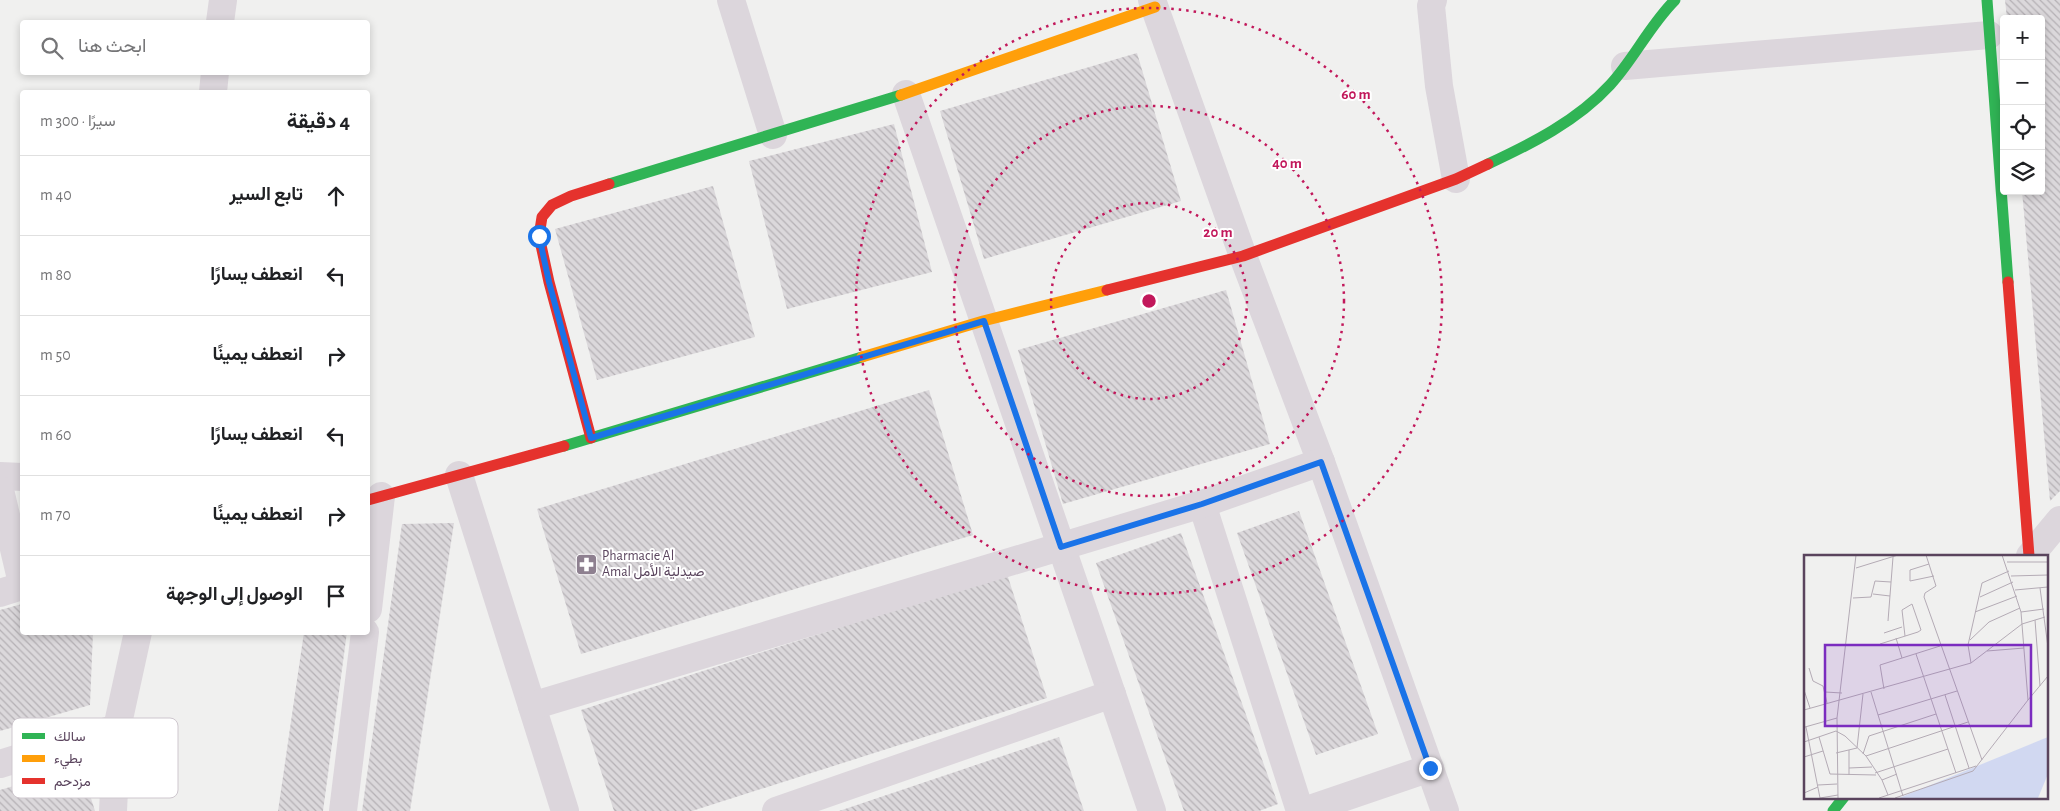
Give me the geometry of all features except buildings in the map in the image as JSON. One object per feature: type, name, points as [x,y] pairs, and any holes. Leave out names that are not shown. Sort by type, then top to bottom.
[{"type":"street","points":[[220,20],[223,0]]},
{"type":"street","points":[[731,0],[773,135]]},
{"type":"street","points":[[1432,0],[1439,86],[1456,180]]},
{"type":"street","points":[[370,572],[374,498],[591,438],[984,321],[1242,256],[1456,180],[1517,151],[1578,115],[1610,85],[1658,16],[1675,0]]},
{"type":"street","points":[[1987,0],[2030,555]]},
{"type":"street","points":[[591,438],[549,282],[539,236],[542,217],[552,205],[571,196],[906,94],[1153,4],[1242,256],[1321,462],[1445,811]]},
{"type":"street","points":[[1625,66],[1990,34]]},
{"type":"street","points":[[213,90],[215,75]]},
{"type":"street","points":[[906,94],[1152,811]]},
{"type":"street","points":[[532,706],[1202,504],[1321,462]]},
{"type":"street","points":[[459,475],[565,811]]},
{"type":"street","points":[[0,476],[20,477]]},
{"type":"street","points":[[0,490],[20,576]]},
{"type":"street","points":[[1202,504],[1302,811],[1430,768]]},
{"type":"street","points":[[2031,555],[2060,520]]},
{"type":"street","points":[[0,593],[20,586]]},
{"type":"street","points":[[119,718],[137,635]]},
{"type":"street","points":[[343,811],[365,635]]},
{"type":"street","points":[[776,811],[1112,694]]},
{"type":"street","points":[[0,764],[12,760]]},
{"type":"street","points":[[113,811],[114,798]]},
{"type":"street","points":[[1833,811],[1843,798]]},
{"type":"traffic: fast","points":[[1488,164],[1521,148],[1568,121],[1597,98],[1619,75],[1657,21],[1675,0]]},
{"type":"traffic: fast","points":[[1987,0],[2008,282]]},
{"type":"traffic: fast","points":[[609,184],[901,95]]},
{"type":"traffic: fast","points":[[564,446],[862,357]]},
{"type":"traffic: fast","points":[[1833,811],[1843,798]]},
{"type":"traffic: slow","points":[[901,95],[1155,7]]},
{"type":"traffic: slow","points":[[862,357],[983,321],[1107,290]]},
{"type":"traffic: jam","points":[[1107,290],[1243,256],[1456,179],[1488,164]]},
{"type":"traffic: jam","points":[[591,438],[549,282],[539,236],[542,217],[552,205],[571,196],[609,184]]},
{"type":"traffic: jam","points":[[2008,282],[2029,555]]},
{"type":"traffic: jam","points":[[370,499],[564,446]]},
{"type":"place","name":"Pharmacie Al Amal صيدلية الأمل","points":[[586,564]]},
{"type":"route","points":[[539,236],[549,282],[591,438],[984,321],[1061,547],[1202,504],[1321,462],[1430,768]]}]
